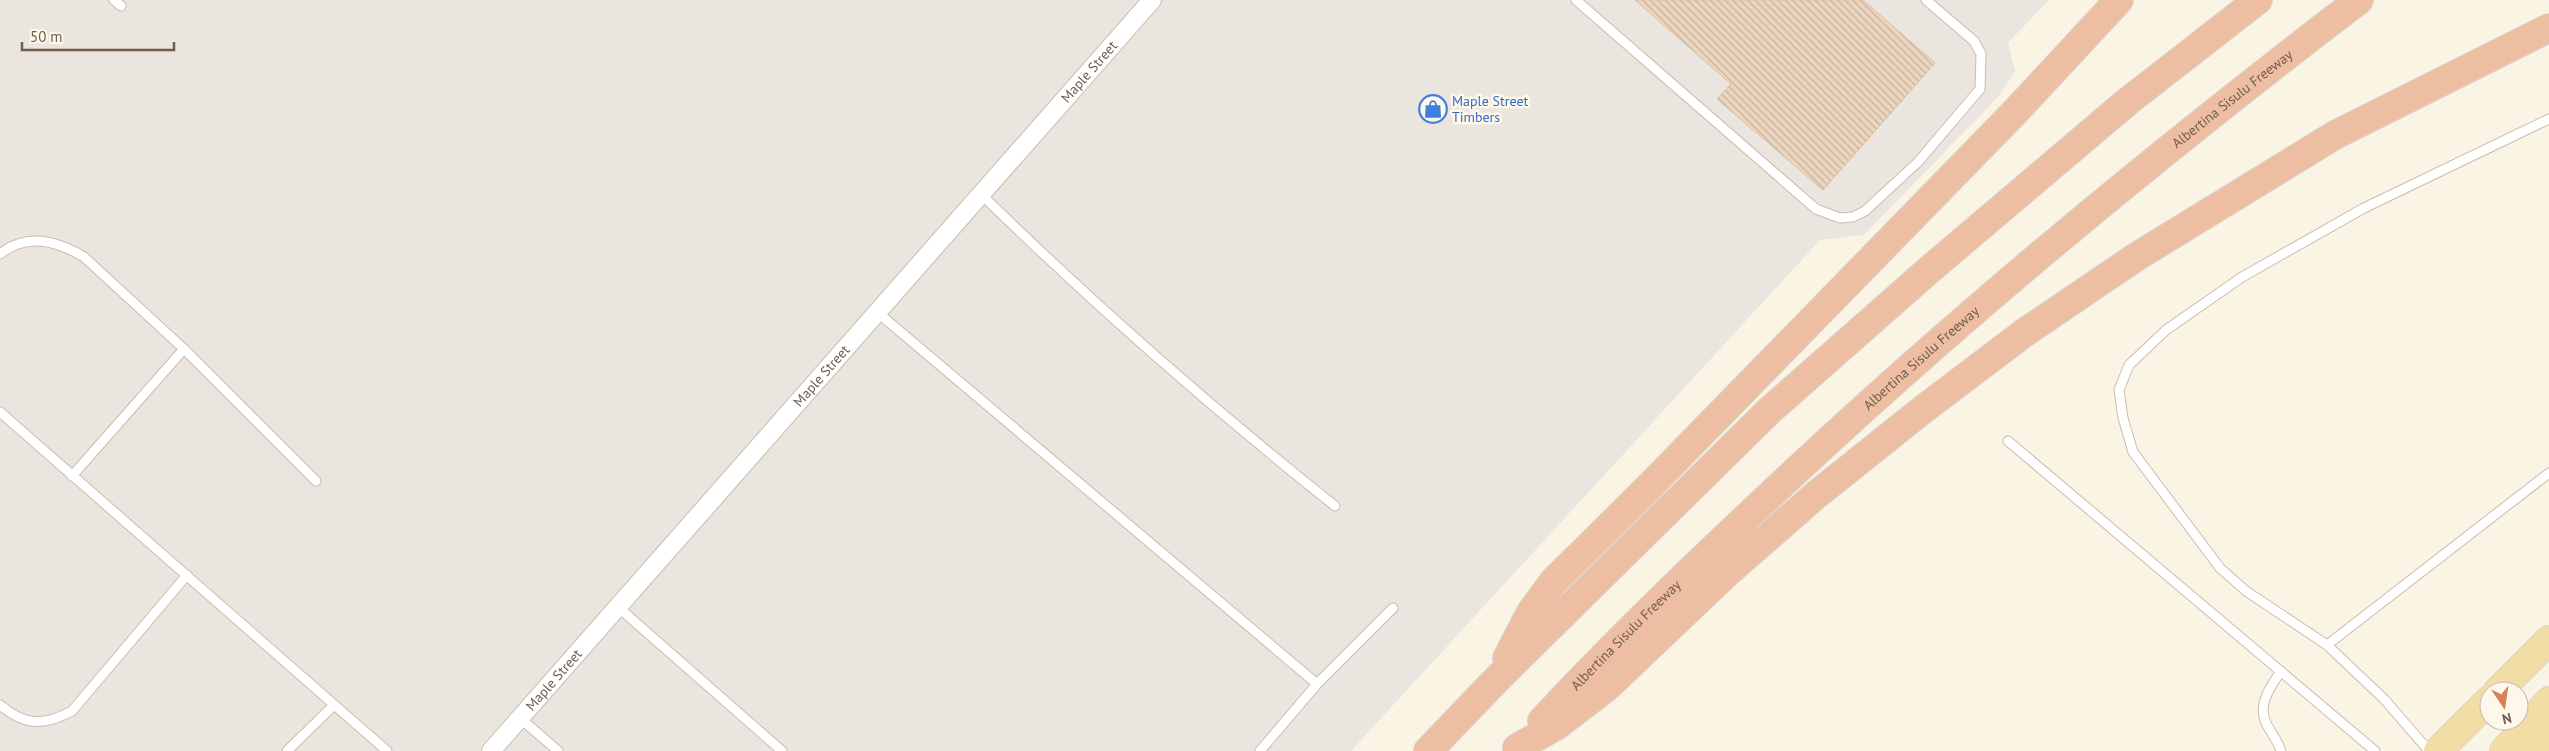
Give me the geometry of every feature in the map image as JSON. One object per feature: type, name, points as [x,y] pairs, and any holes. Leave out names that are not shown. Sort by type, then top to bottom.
[{"type":"highway","points":[[1498,678],[1531,612],[1553,582],[1651,485],[2015,112],[2119,0]]},
{"type":"highway","points":[[1428,751],[1498,678],[1770,411],[1929,270],[2127,102],[2258,0]]},
{"type":"highway","name":"Albertina Sisulu Freeway","points":[[1516,749],[1605,653],[1838,431],[2068,229],[2228,100],[2359,0]]},
{"type":"highway","points":[[1516,749],[1556,726],[1607,686],[1728,572],[1816,495],[1921,411],[2024,334],[2136,257],[2335,135],[2549,28]]},
{"type":"main road","points":[[2508,681],[2549,640]]},
{"type":"main road","points":[[2504,751],[2549,701]]},
{"type":"main road","points":[[2438,751],[2479,710]]},
{"type":"main road","points":[[2535,751],[2549,711]]},
{"type":"street","name":"Maple Street","points":[[491,751],[1152,0]]},
{"type":"lane","points":[[1576,0],[1816,209],[1840,218],[1853,218],[1878,202],[1918,162],[1980,90],[1981,54],[1974,41],[1926,0]]},
{"type":"lane","points":[[2429,751],[2384,699],[2327,645],[2246,591],[2220,568],[2133,452],[2123,418],[2119,390],[2129,365],[2166,330],[2242,277],[2364,208],[2549,119]]},
{"type":"lane","points":[[981,194],[1056,267],[1216,410],[1336,506]]},
{"type":"lane","points":[[0,254],[25,241],[46,240],[66,246],[84,257],[184,349],[316,481]]},
{"type":"lane","points":[[877,312],[1317,684]]},
{"type":"lane","points":[[72,476],[184,349]]},
{"type":"lane","points":[[0,412],[387,751]]},
{"type":"lane","points":[[2008,441],[2375,751]]},
{"type":"lane","points":[[2327,645],[2549,473]]},
{"type":"lane","points":[[0,705],[14,717],[32,722],[54,721],[72,711],[187,576]]},
{"type":"lane","points":[[618,607],[782,751]]},
{"type":"lane","points":[[1260,751],[1317,684],[1394,608]]},
{"type":"lane","points":[[2281,671],[2270,689],[2262,710],[2265,721],[2281,751]]},
{"type":"lane","points":[[287,751],[334,705]]},
{"type":"lane","points":[[520,718],[558,751]]},
{"type":"shaded area","points":[[0,0],[2049,0],[2008,43],[2015,71],[1999,96],[1864,235],[1820,240],[1351,751],[0,751]]},
{"type":"building","points":[[1635,0],[1863,0],[1935,63],[1823,190],[1717,99],[1731,84]]},
{"type":"place","name":"Maple Street Timbers","points":[[1433,109]]}]
